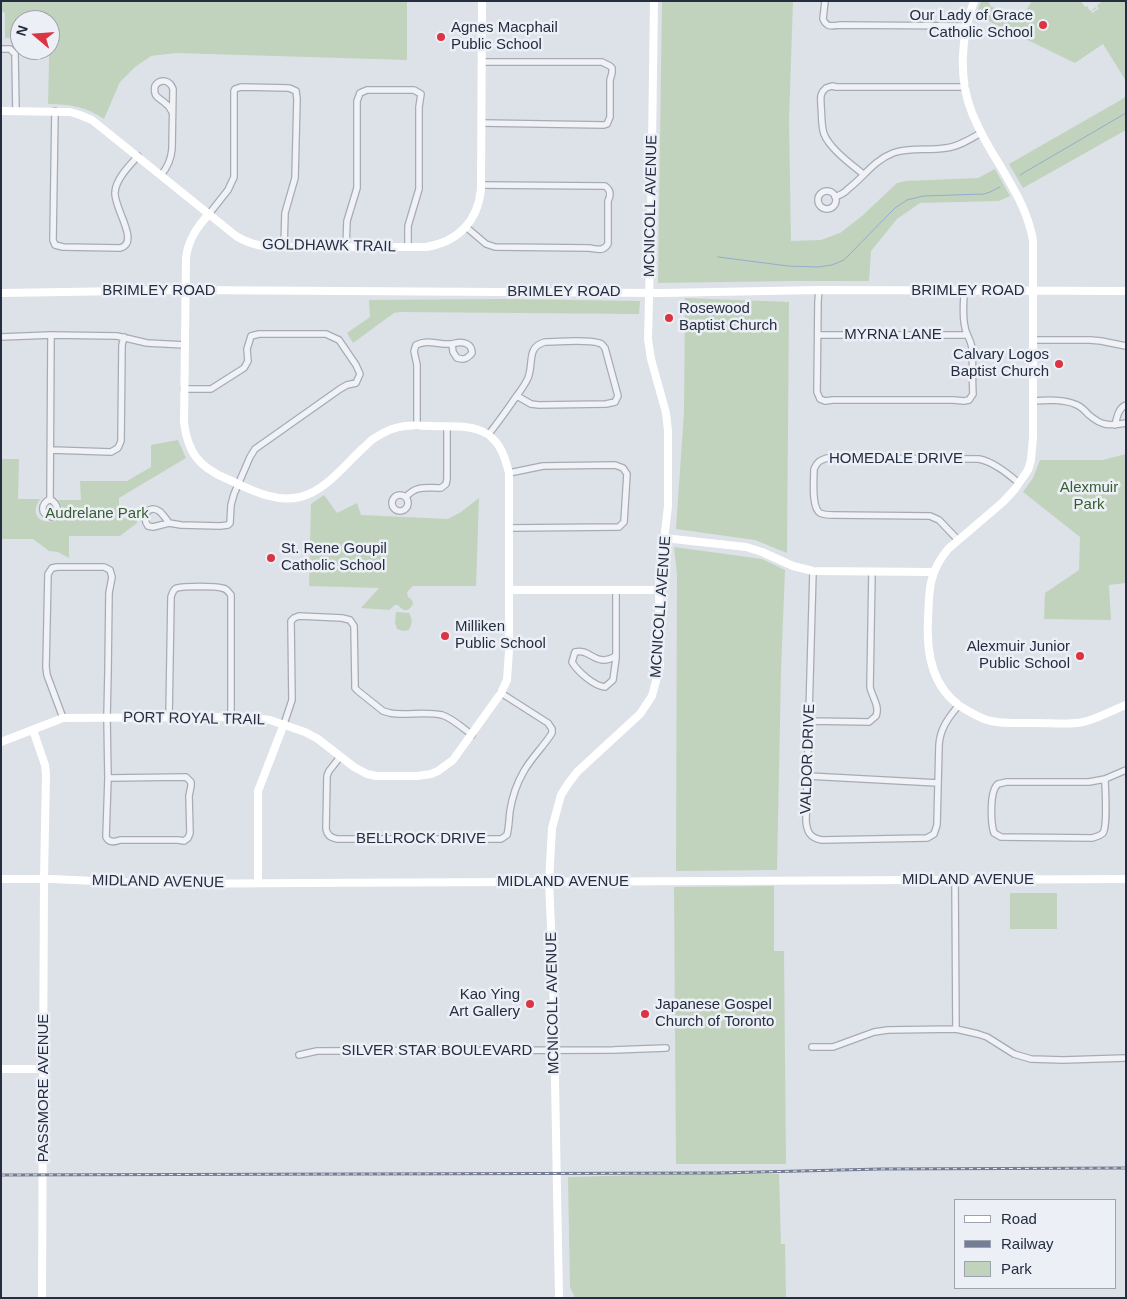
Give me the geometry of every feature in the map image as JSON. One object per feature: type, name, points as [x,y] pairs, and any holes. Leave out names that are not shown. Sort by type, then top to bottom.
[{"type":"street","name":"GOLDHAWK TRAIL","points":[[1,111],[70,112],[80,114],[92,120],[236,236],[249,243],[262,246],[284,247],[426,247],[445,242],[460,233],[478,208],[481,185],[482,1]]},
{"type":"street","name":"MCNICOLL AVENUE","points":[[559,1298],[553,971],[549,882],[552,828],[561,795],[576,772],[640,714],[652,696],[660,666],[659,590],[668,506],[668,430],[666,413],[648,339],[654,1]]},
{"type":"street","points":[[825,1],[823,19],[829,26],[966,26]]},
{"type":"street","points":[[974,1],[966,26],[963,50],[965,87],[972,112],[981,133],[1023,205],[1028,217],[1033,240],[1033,451],[1028,470],[1015,489],[943,555],[933,572],[929,597],[929,656],[940,684],[946,692],[959,705],[990,721],[1016,723],[1083,722],[1126,705]]},
{"type":"street","points":[[1,49],[10,49],[16,54],[16,111]]},
{"type":"street","points":[[482,62],[602,62],[612,68],[612,73],[610,80],[610,118],[604,126],[593,124],[482,123]]},
{"type":"street","points":[[161,175],[171,158],[172,112],[172,87],[167,82],[159,82],[155,86],[154,93],[172,112]]},
{"type":"street","points":[[863,174],[830,144],[824,133],[820,98],[826,88],[832,86],[965,87]]},
{"type":"street","points":[[284,247],[285,212],[295,178],[296,91],[289,88],[241,87],[234,91],[234,177],[228,190],[196,229],[189,244],[186,258],[184,423],[186,438],[191,451],[210,471],[269,497],[302,497],[327,483],[373,439],[390,430],[404,426],[463,426],[488,435],[528,378],[535,346],[545,342],[599,343],[605,348],[618,396],[615,402],[606,404],[539,405],[531,404],[517,396]]},
{"type":"street","points":[[346,247],[347,221],[357,188],[357,98],[362,92],[367,90],[414,90],[422,96],[419,107],[419,189],[408,226],[408,247]]},
{"type":"street","points":[[56,111],[53,240],[56,245],[63,247],[120,248],[126,246],[129,236],[116,202],[115,190],[118,180],[138,156]]},
{"type":"street","points":[[835,197],[847,191],[881,159],[893,153],[908,150],[948,148],[981,133]]},
{"type":"street","points":[[466,227],[486,244],[495,247],[589,248],[602,250],[608,244],[608,201],[610,192],[609,188],[605,186],[481,185]]},
{"type":"street","name":"BRIMLEY ROAD","points":[[1,293],[186,290],[649,293],[819,290],[1126,291]]},
{"type":"street","points":[[819,290],[816,392],[818,397],[823,400],[964,401],[969,400],[973,394],[972,348],[964,323],[964,291]]},
{"type":"street","points":[[169,523],[180,526],[228,525],[230,523],[231,505],[255,449],[346,385],[356,383],[360,374],[339,340],[326,334],[255,335],[251,336],[248,342],[248,361],[244,368],[211,389],[184,390]]},
{"type":"street","points":[[50,499],[51,335]]},
{"type":"street","points":[[1,337],[110,335],[147,343],[185,344]]},
{"type":"street","name":"MYRNA LANE","points":[[818,335],[967,335]]},
{"type":"street","points":[[51,450],[111,452],[118,448],[121,441],[122,345],[124,337]]},
{"type":"street","points":[[1034,340],[1090,340],[1126,346]]},
{"type":"street","points":[[417,426],[417,365],[414,351],[416,345],[425,342],[452,344]]},
{"type":"street","points":[[1034,400],[1068,402],[1083,408],[1097,422],[1104,425],[1126,423]]},
{"type":"street","points":[[1115,425],[1122,406],[1126,405]]},
{"type":"street","points":[[406,497],[415,488],[441,488],[446,484],[448,426]]},
{"type":"street","name":"PORT ROYAL TRAIL","points":[[1,742],[63,718],[231,716],[270,720],[306,732],[358,770],[372,775],[417,776],[438,771],[453,760],[472,735],[501,694],[508,676],[510,473],[500,446],[488,435]]},
{"type":"street","name":"HOMEDALE DRIVE","points":[[958,540],[939,520],[930,516],[825,515],[820,513],[815,506],[814,469],[816,463],[827,458],[979,459],[994,465],[1019,483]]},
{"type":"street","points":[[509,528],[619,527],[624,522],[627,474],[623,468],[615,465],[543,466],[510,473]]},
{"type":"street","points":[[664,538],[755,549],[793,566],[813,571],[933,572]]},
{"type":"street","points":[[63,718],[46,668],[49,572],[52,568],[57,567],[104,567],[110,570],[112,577],[109,593],[107,717],[108,778],[106,833],[108,840],[184,841],[188,838],[190,833],[189,796],[191,782],[186,777],[108,778]]},
{"type":"street","name":"VALDOR DRIVE","points":[[813,571],[807,828],[813,837],[822,840],[931,837],[937,825],[940,734],[944,724],[959,705]]},
{"type":"street","points":[[810,721],[869,722],[876,716],[878,707],[870,687],[872,572]]},
{"type":"street","points":[[169,717],[171,598],[174,590],[178,588],[221,587],[228,590],[231,595],[231,716]]},
{"type":"street","points":[[510,590],[659,590]]},
{"type":"street","points":[[616,590],[616,656],[613,680],[606,687],[599,686],[576,668],[572,662],[575,652],[579,651],[599,660],[608,660],[616,656]]},
{"type":"street","points":[[258,883],[258,791],[292,700],[292,634],[290,624],[294,618],[299,616],[350,620],[354,626],[354,682],[358,691],[383,711],[390,713],[443,715],[472,735]]},
{"type":"street","name":"BELLROCK DRIVE","points":[[340,757],[329,771],[326,782],[326,829],[332,838],[501,839],[507,835],[513,797],[522,776],[534,755],[552,732],[552,729],[548,723],[501,694]]},
{"type":"street","name":"PASSMORE AVENUE","points":[[33,730],[46,769],[42,1298]]},
{"type":"street","points":[[1104,779],[1105,823],[1102,834],[1098,836],[1092,838],[1001,837],[994,833],[992,821],[993,796],[994,789],[998,784],[1006,782],[1089,782],[1104,779],[1126,770]]},
{"type":"street","points":[[808,776],[938,783]]},
{"type":"street","name":"MIDLAND AVENUE","points":[[1,879],[161,884],[1126,879]]},
{"type":"street","points":[[955,880],[956,1029]]},
{"type":"street","points":[[812,1048],[833,1047],[874,1032],[888,1030],[956,1029],[987,1037],[1014,1054],[1031,1059],[1126,1058]]},
{"type":"street","name":"SILVER STAR BOULEVARD","points":[[299,1055],[317,1052],[666,1048]]},
{"type":"street","points":[[1,1069],[44,1069]]},
{"type":"green space","points":[[1,1],[407,1],[407,60],[176,53],[151,56],[135,67],[120,82],[104,119],[78,107],[48,104],[49,60],[60,60],[60,10],[10,10],[10,38],[5,38],[5,13],[1,11]]},
{"type":"green space","points":[[662,1],[793,1],[789,120],[791,241],[821,240],[840,233],[862,216],[897,183],[906,181],[978,178],[995,169],[1010,196],[999,201],[920,203],[897,219],[871,251],[869,281],[658,283]]},
{"type":"green space","name":"Our Lady of Grace Catholic School","points":[[981,1],[989,1],[990,6],[995,8],[1001,17],[998,21],[1000,23],[1003,20],[1018,21],[1023,19],[1023,15],[1032,1],[1081,1],[1090,11],[1096,7],[1096,9],[1091,11],[1092,13],[1099,10],[1097,5],[1103,1],[1126,1],[1126,81],[1103,44],[1075,63],[976,15]]},
{"type":"green space","points":[[1126,96],[1126,130],[1023,188],[1009,164]]},
{"type":"green space","points":[[685,298],[789,302],[787,553],[755,540],[676,529],[684,412]]},
{"type":"green space","points":[[369,300],[640,301],[639,314],[400,312],[394,313],[353,343],[347,333],[370,317]]},
{"type":"green space","name":"Audrelane Park","points":[[178,440],[186,458],[119,498],[119,518],[137,519],[137,523],[120,536],[69,536],[69,558],[58,552],[49,551],[33,539],[1,539],[1,459],[19,459],[18,499],[40,499],[36,509],[37,516],[49,522],[60,516],[62,510],[58,500],[81,500],[80,481],[127,481],[151,467],[151,445]]},
{"type":"green space","name":"Alexmuir Park","points":[[1126,454],[1126,583],[1109,585],[1111,620],[1044,619],[1045,593],[1079,570],[1080,537],[1023,492],[1033,478],[1040,460],[1103,460]]},
{"type":"green space","points":[[324,495],[337,513],[357,503],[361,515],[448,519],[479,498],[476,586],[413,586],[407,592],[413,604],[410,609],[402,609],[395,605],[389,610],[361,608],[379,588],[309,586],[311,504]]},
{"type":"green space","points":[[674,547],[762,559],[785,570],[777,870],[676,871],[677,575]]},
{"type":"green space","points":[[396,612],[409,613],[412,622],[409,630],[397,629],[395,623]]},
{"type":"green space","points":[[774,886],[774,951],[784,951],[786,1164],[676,1164],[674,887]]},
{"type":"green space","points":[[1010,893],[1057,893],[1057,929],[1010,929]]},
{"type":"green space","points":[[779,1174],[781,1244],[785,1244],[786,1298],[575,1298],[570,1287],[568,1177]]},
{"type":"waterway","points":[[1020,175],[1126,113]]},
{"type":"waterway","points":[[718,257],[788,266],[818,267],[832,265],[844,260],[895,208],[907,200],[923,196],[984,194],[1000,187]]},
{"type":"railway","points":[[1,1175],[718,1173],[881,1169],[1126,1168]]},
{"type":"place","name":"Our Lady of Grace Catholic School","points":[[1043,25]]},
{"type":"place","name":"Agnes Macphail Public School","points":[[441,37]]},
{"type":"place","name":"Rosewood Baptist Church","points":[[669,318]]},
{"type":"place","name":"Calvary Logos Baptist Church","points":[[1059,364]]},
{"type":"place","name":"St. Rene Goupil Catholic School","points":[[271,558]]},
{"type":"place","name":"Milliken Public School","points":[[445,636]]},
{"type":"place","name":"Alexmuir Junior Public School","points":[[1080,656]]},
{"type":"place","name":"Kao Ying Art Gallery","points":[[530,1004]]},
{"type":"place","name":"Japanese Gospel Church of Toronto","points":[[645,1014]]}]
